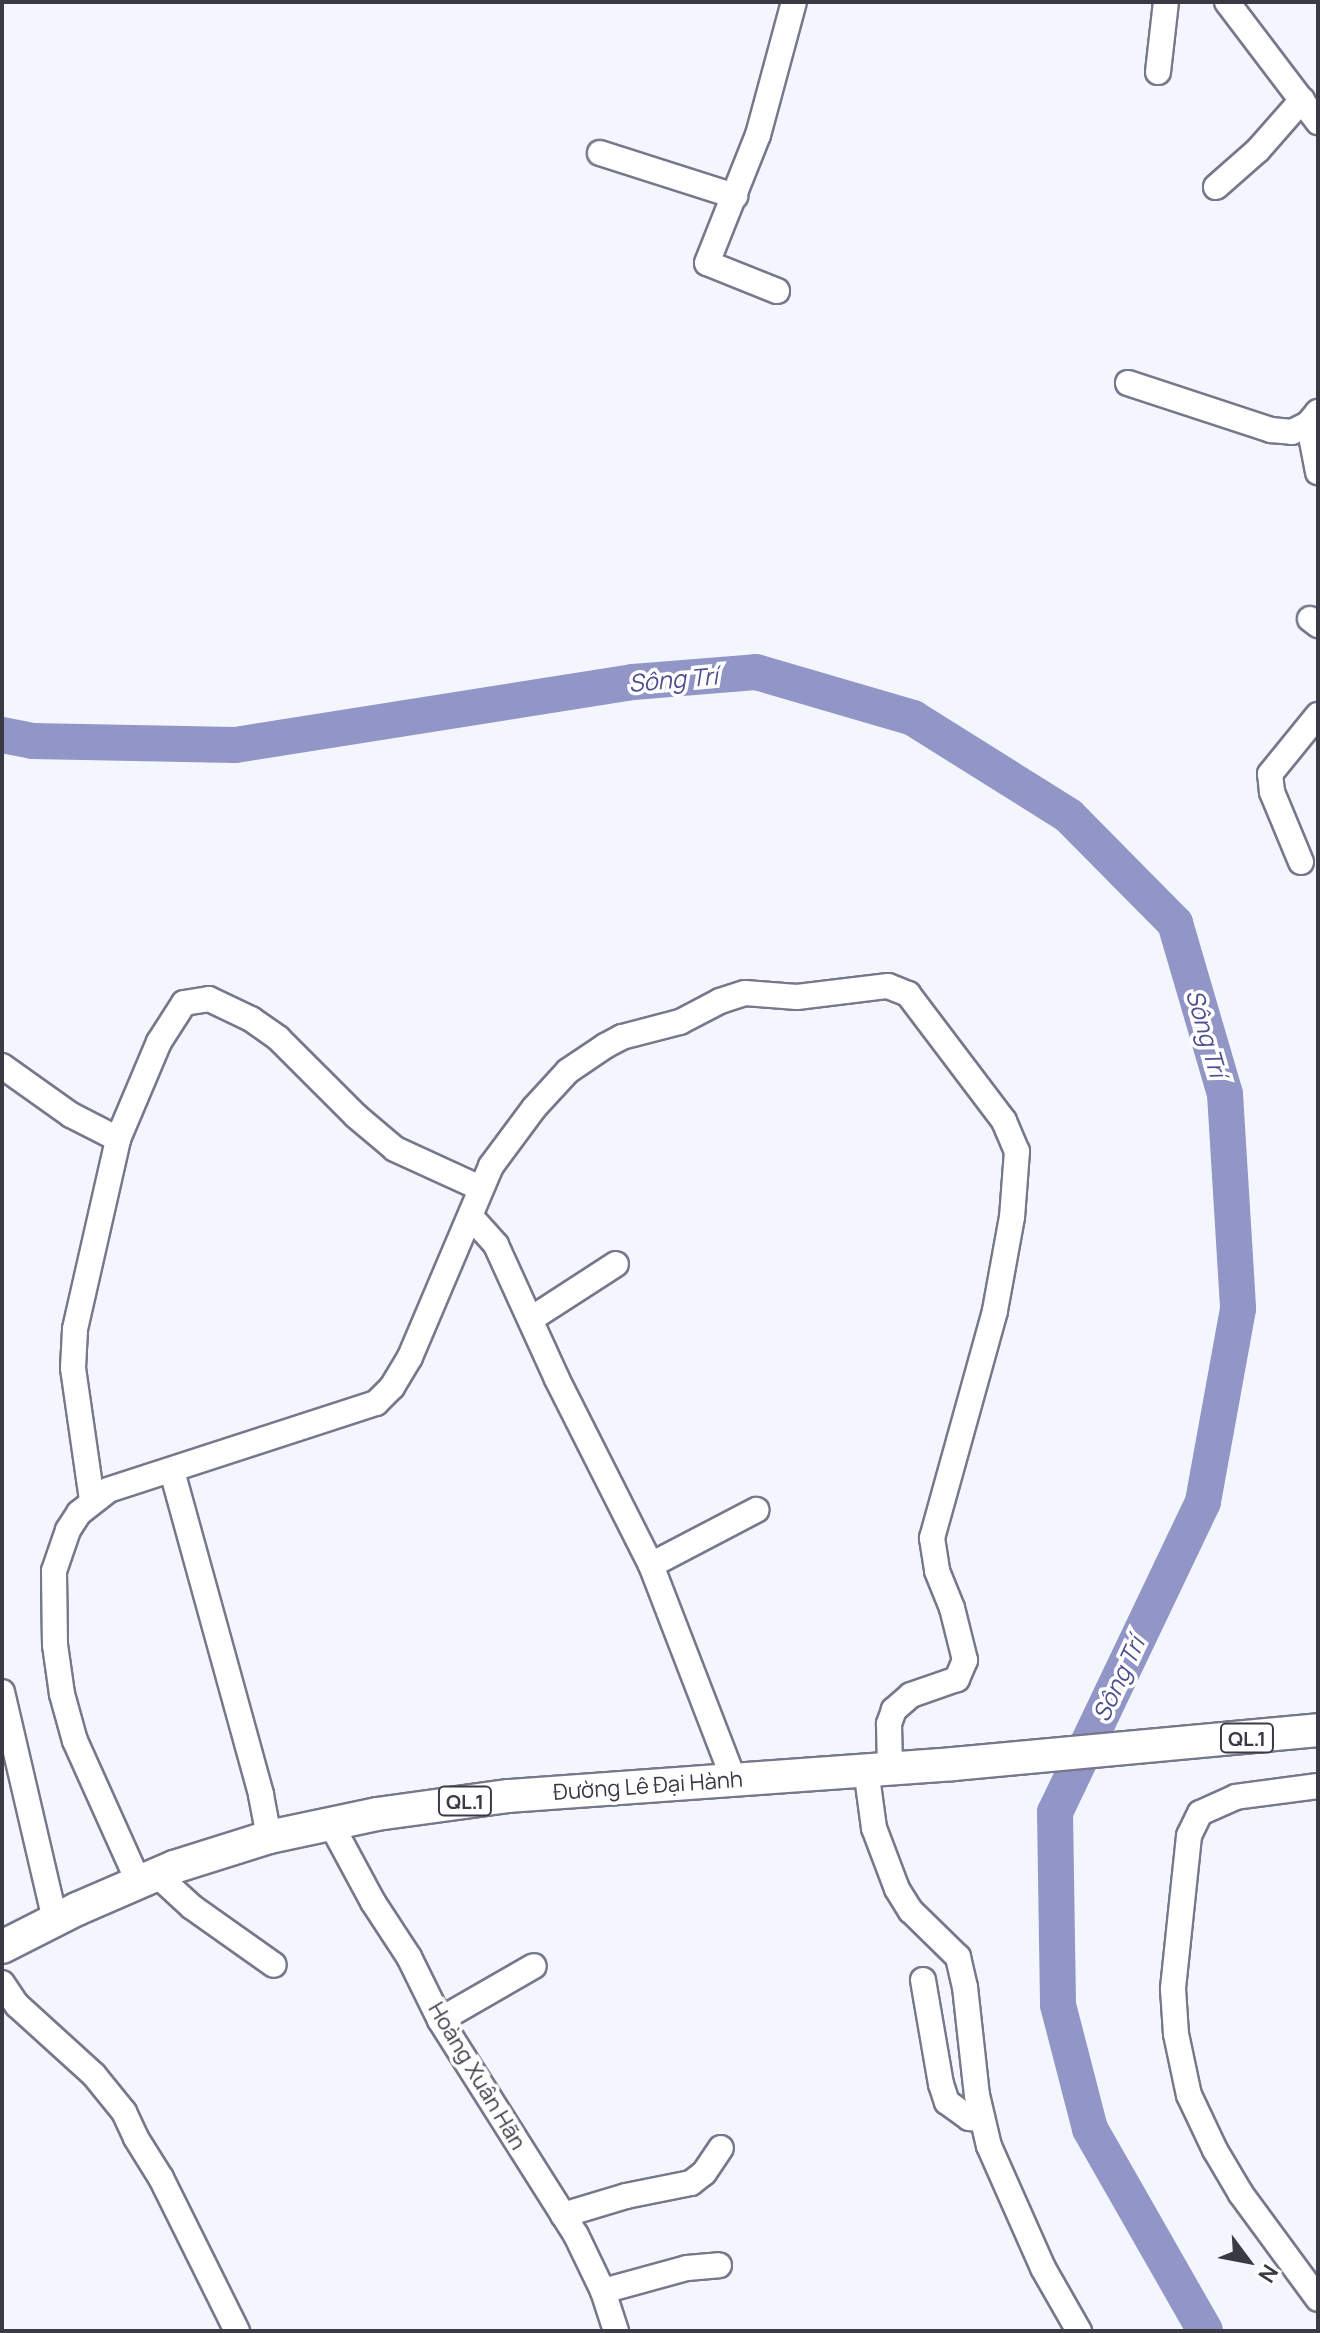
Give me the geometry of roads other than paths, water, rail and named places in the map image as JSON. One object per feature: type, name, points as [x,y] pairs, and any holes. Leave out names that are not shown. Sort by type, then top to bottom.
[{"type":"main road","name":"Đường Lê Đại Hành","points":[[3,1944],[147,1878],[269,1837],[331,1824],[509,1796],[953,1764],[1318,1730]]},
{"type":"street","points":[[777,291],[707,263],[758,135],[794,2]]},
{"type":"street","points":[[1158,72],[1166,2]]},
{"type":"street","points":[[1216,187],[1258,150],[1314,115],[1227,2]]},
{"type":"street","points":[[600,153],[735,196]]},
{"type":"street","points":[[1128,383],[1271,430],[1292,432],[1308,424],[1318,412]]},
{"type":"street","points":[[1318,412],[1312,441],[1318,472]]},
{"type":"street","points":[[1301,862],[1272,792],[1270,774],[1318,715]]},
{"type":"street","points":[[274,1965],[147,1878],[75,1741],[62,1694],[55,1645],[54,1571],[68,1530],[92,1500],[108,1490],[376,1403],[392,1387],[410,1357],[443,1275],[472,1218],[480,1188],[502,1148],[568,1071],[588,1056],[622,1037],[680,1022],[720,1001],[745,993],[797,997],[895,987],[908,994],[1004,1121],[1019,1161],[995,1311],[932,1538],[937,1571],[952,1608],[965,1660],[957,1679],[911,1695],[894,1710],[878,1769],[874,1828],[897,1889],[911,1911],[958,1957],[965,1987],[981,2119],[989,2146],[1033,2245],[1079,2331]]},
{"type":"street","points":[[92,1500],[73,1368],[75,1329],[118,1139],[173,1017],[184,1003],[209,999],[251,1019],[278,1038],[356,1116],[395,1149],[480,1188]]},
{"type":"street","points":[[2,1066],[71,1115],[118,1139]]},
{"type":"street","points":[[472,1218],[493,1239],[557,1379],[651,1565],[734,1780]]},
{"type":"street","points":[[531,1319],[616,1264]]},
{"type":"street","points":[[172,1471],[261,1795],[269,1837]]},
{"type":"street","points":[[651,1565],[756,1510]]},
{"type":"street","points":[[2,1692],[55,1920]]},
{"type":"street","points":[[1318,1786],[1236,1797],[1200,1813],[1189,1836],[1173,1989],[1176,2034],[1189,2095],[1241,2194],[1318,2299]]},
{"type":"street","name":"Hoàng Xuân Hãn","points":[[331,1824],[373,1902],[409,1957],[440,2020],[563,2215],[603,2291],[616,2331]]},
{"type":"street","points":[[440,2020],[534,1966]]},
{"type":"street","points":[[923,1980],[941,2084],[947,2102],[969,2118],[981,2119]]},
{"type":"street","points":[[2,1983],[17,2005],[94,2075],[124,2112],[161,2178],[237,2331]]},
{"type":"street","points":[[563,2215],[626,2196],[691,2183],[704,2173],[721,2148]]},
{"type":"street","points":[[603,2291],[687,2268],[719,2265]]},
{"type":"waterway","name":"Sông Trí","points":[[2,735],[32,741],[235,745],[633,682],[756,672],[913,718],[1069,816],[1175,923],[1225,1094],[1238,1309],[1203,1502],[1055,1812],[1058,2005],[1090,2129],[1205,2331]]}]
